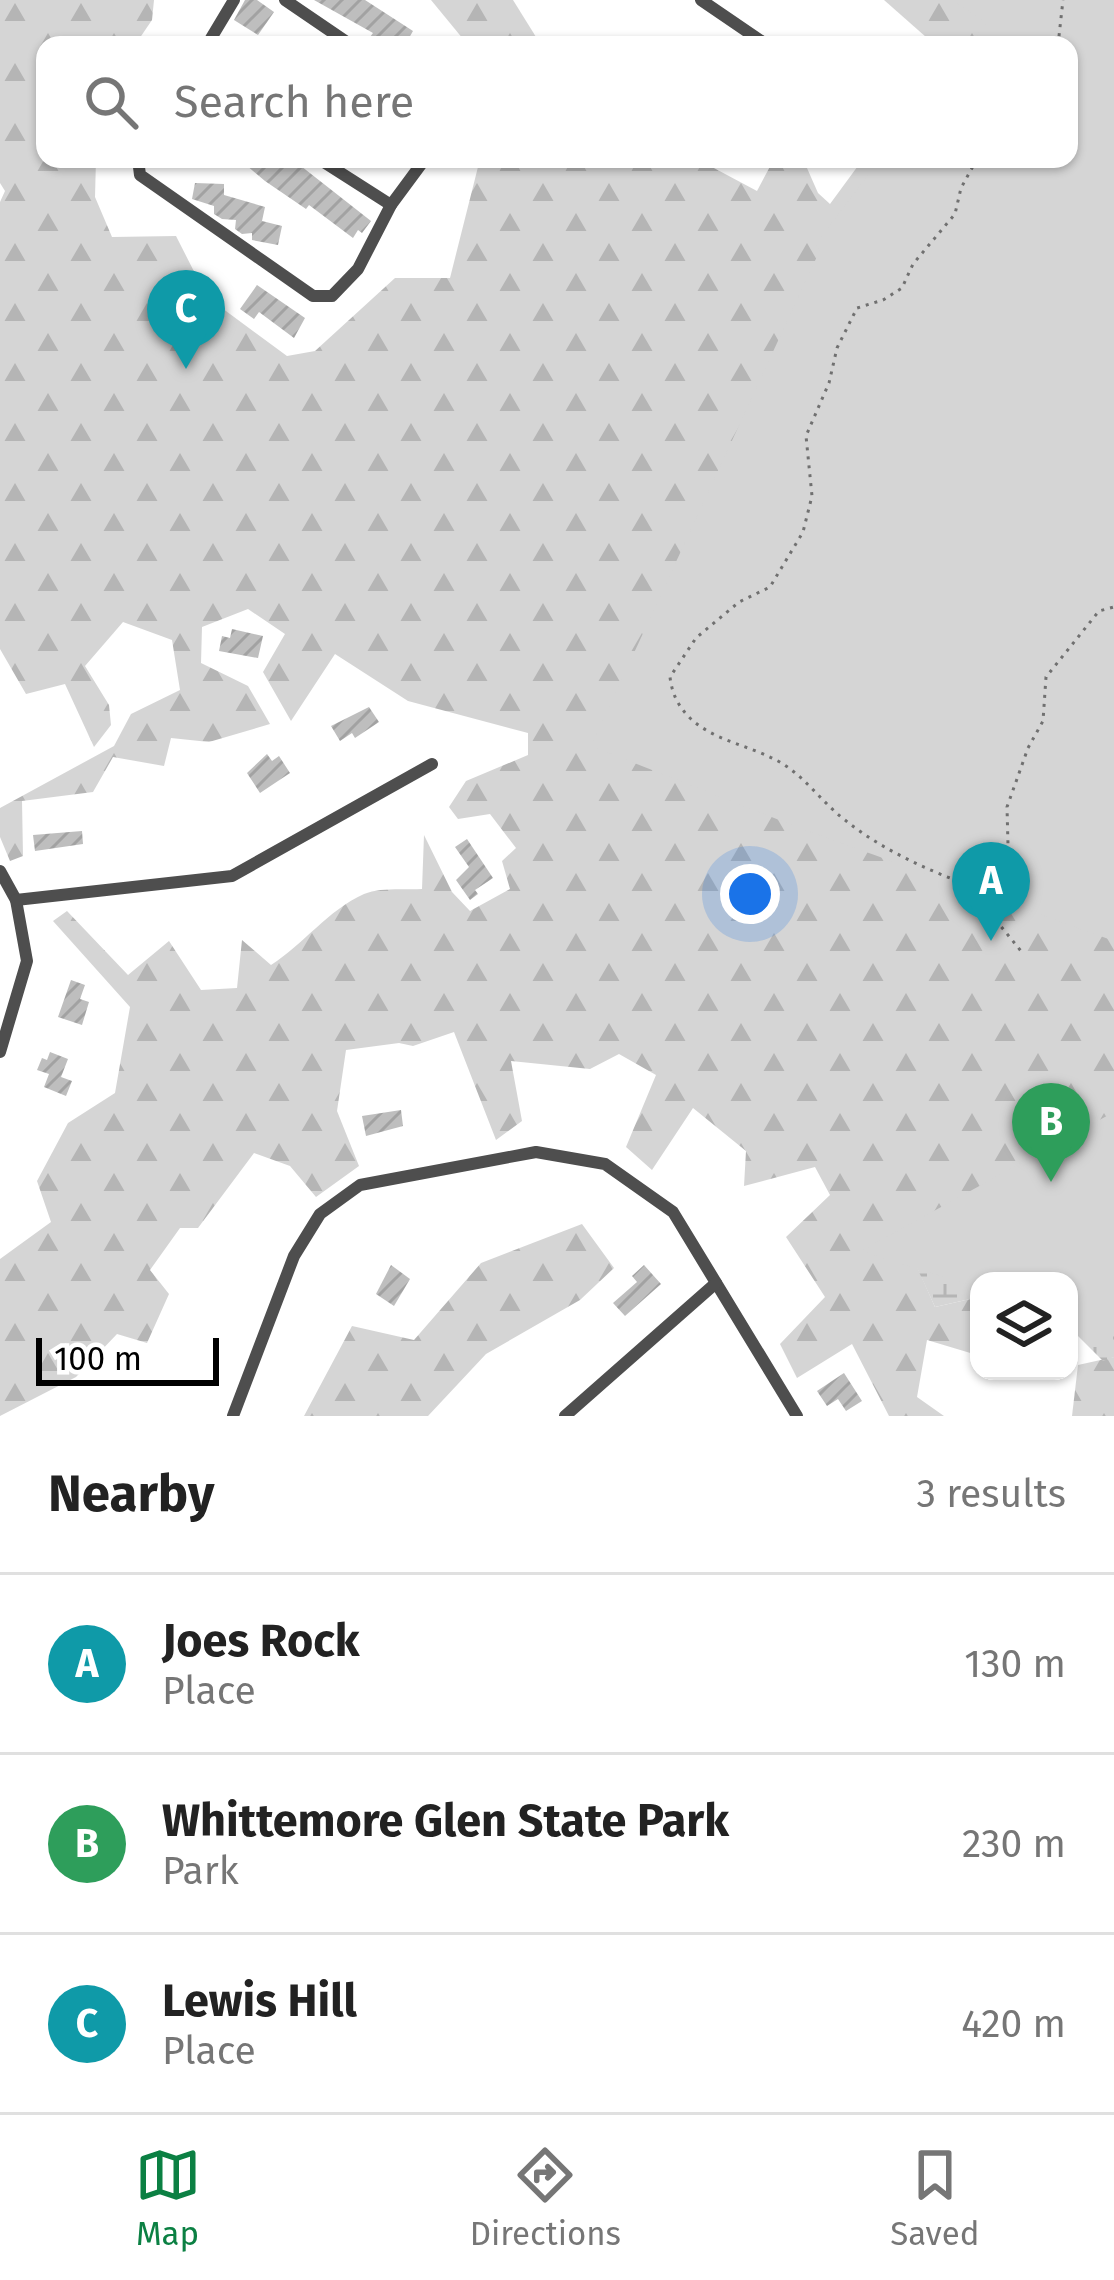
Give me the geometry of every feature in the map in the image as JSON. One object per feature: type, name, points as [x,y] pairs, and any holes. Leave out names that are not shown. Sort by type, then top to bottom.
[{"type":"street","points":[[212,36],[234,0]]},
{"type":"street","points":[[285,0],[338,36]]},
{"type":"street","points":[[701,0],[754,36]]},
{"type":"street","points":[[139,168],[140,175],[313,296],[332,296],[358,269],[391,205],[418,168]]},
{"type":"street","points":[[333,168],[391,205]]},
{"type":"street","points":[[16,900],[232,876],[432,764]]},
{"type":"street","points":[[0,871],[16,900],[27,961],[0,1052]]},
{"type":"street","points":[[233,1416],[294,1256],[320,1214],[360,1185],[536,1152],[605,1164],[673,1211],[797,1416]]},
{"type":"street","points":[[565,1416],[716,1283]]},
{"type":"path","points":[[1059,36],[1063,0]]},
{"type":"path","points":[[972,168],[955,214],[913,264],[902,288],[884,300],[857,308],[837,348],[830,382],[806,436],[812,496],[803,532],[788,561],[770,587],[739,602],[696,638],[670,677],[673,695],[692,720],[738,746],[776,759],[871,839],[960,882],[1022,951]]},
{"type":"path","points":[[989,911],[1008,845],[1007,807],[1043,721],[1046,677],[1099,611],[1114,607]]},
{"type":"green space","points":[[0,0],[154,0],[152,20],[141,36],[36,36],[36,168],[96,168],[95,197],[112,237],[176,236],[207,297],[287,356],[315,351],[395,278],[450,278],[478,168],[714,168],[757,191],[769,168],[807,168],[818,193],[830,204],[856,168],[1051,168],[876,426],[1063,168],[1078,168],[1078,148],[1114,98],[1114,1176],[903,1235],[935,1307],[970,1299],[970,1353],[927,1340],[917,1397],[944,1416],[889,1416],[852,1344],[797,1378],[780,1344],[825,1297],[786,1237],[830,1195],[815,1167],[744,1186],[746,1151],[693,1108],[652,1170],[626,1147],[656,1075],[619,1054],[590,1069],[511,1061],[522,1121],[496,1140],[454,1032],[413,1046],[399,1043],[346,1050],[337,1111],[359,1166],[316,1197],[290,1166],[254,1153],[198,1228],[180,1228],[150,1270],[169,1294],[147,1343],[117,1334],[76,1377],[0,1416],[0,1259],[51,1222],[37,1181],[68,1123],[115,1093],[130,1007],[53,921],[67,911],[128,975],[169,941],[201,990],[237,988],[242,940],[271,965],[364,894],[422,889],[424,835],[452,892],[470,911],[510,889],[502,861],[516,848],[490,814],[458,819],[449,807],[466,781],[528,755],[528,733],[408,701],[335,654],[291,721],[263,672],[285,634],[248,609],[202,627],[201,663],[248,686],[270,724],[209,742],[171,738],[164,766],[113,757],[93,792],[22,801],[23,856],[10,861],[0,837],[0,808],[114,746],[131,714],[180,690],[172,640],[123,622],[85,666],[109,705],[111,725],[94,747],[65,684],[26,694],[0,649],[0,202],[5,191],[0,183]]},
{"type":"green space","points":[[431,0],[513,0],[535,36],[461,36]]},
{"type":"green space","points":[[884,0],[1114,0],[1078,36],[925,36]]},
{"type":"green space","points":[[953,0],[1114,0],[1114,941],[802,829],[591,746],[820,250],[815,244],[874,168],[1078,168],[1078,36],[977,36],[986,23]]},
{"type":"green space","points":[[1114,1112],[1114,1334],[1078,1322],[1078,1272],[970,1272],[970,1285],[861,1251]]},
{"type":"green space","points":[[1114,1176],[1114,1357],[1103,1361],[1078,1336],[1078,1272],[970,1272],[970,1299],[935,1307],[902,1235]]},
{"type":"green space","points":[[582,1224],[614,1268],[580,1300],[486,1354],[428,1416],[304,1416],[352,1326],[414,1340],[481,1263]]},
{"type":"green space","points":[[1114,1357],[1114,1416],[1072,1416],[1078,1365]]},
{"type":"building","points":[[245,0],[257,0],[274,12],[258,35],[234,20]]},
{"type":"building","points":[[314,0],[365,0],[413,31],[410,36],[371,36],[373,33]]},
{"type":"building","points":[[250,168],[303,168],[371,221],[353,238],[309,205],[306,209]]},
{"type":"building","points":[[195,183],[224,184],[224,195],[265,207],[262,221],[282,226],[278,245],[252,240],[252,233],[235,229],[236,220],[222,219],[214,214],[214,206],[192,199]]},
{"type":"building","points":[[257,285],[305,318],[294,338],[259,312],[254,319],[240,309]]},
{"type":"building","points":[[232,629],[263,636],[258,658],[219,651],[222,636],[230,638]]},
{"type":"building","points":[[369,707],[379,722],[355,738],[352,733],[340,741],[331,726]]},
{"type":"building","points":[[267,754],[272,761],[279,756],[290,773],[260,793],[247,773]]},
{"type":"building","points":[[82,831],[83,844],[35,851],[33,835]]},
{"type":"building","points":[[467,839],[493,878],[475,890],[478,894],[470,900],[456,880],[469,867],[455,847]]},
{"type":"building","points":[[71,980],[85,985],[80,999],[89,1002],[82,1025],[58,1017]]},
{"type":"building","points":[[50,1052],[68,1059],[61,1077],[72,1081],[66,1096],[44,1087],[49,1074],[37,1070]]},
{"type":"building","points":[[401,1110],[403,1126],[366,1136],[362,1116]]},
{"type":"building","points":[[391,1265],[410,1279],[394,1306],[376,1294]]},
{"type":"building","points":[[644,1265],[661,1284],[625,1316],[613,1303],[637,1282],[632,1276]]},
{"type":"building","points":[[844,1373],[862,1401],[846,1411],[838,1399],[827,1406],[817,1391]]},
{"type":"place","name":"Lewis Hill","points":[[186,369]]},
{"type":"place","name":"Joes Rock","points":[[991,941]]},
{"type":"place","name":"Whittemore Glen State Park","points":[[1051,1182]]}]
